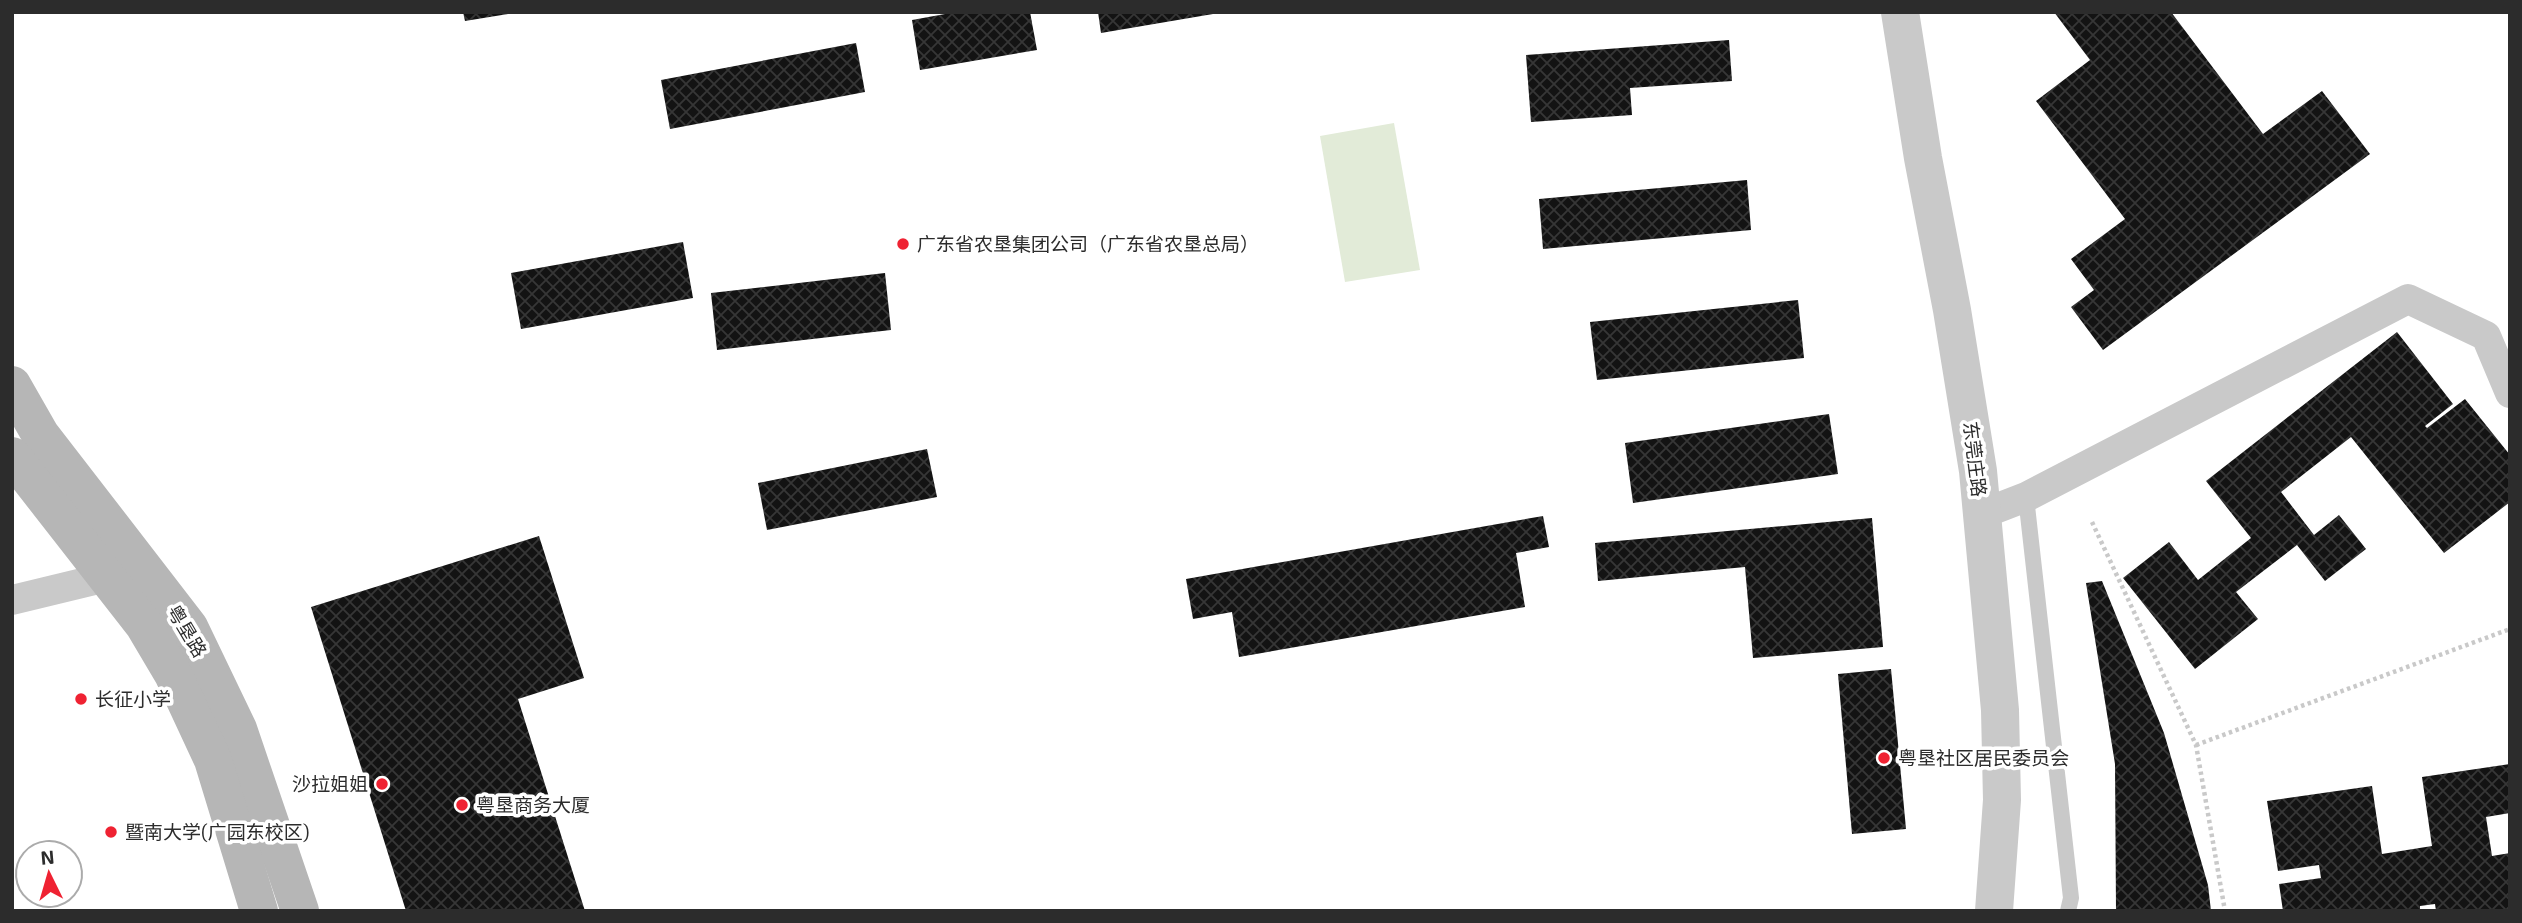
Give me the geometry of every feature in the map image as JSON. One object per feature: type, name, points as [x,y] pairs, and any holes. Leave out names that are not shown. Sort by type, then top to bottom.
[{"type":"main road","name":"粤垦路","points":[[12,386],[40,434],[189,627],[238,729],[300,911]]},
{"type":"main road","name":"粤垦路","points":[[12,456],[144,625],[173,674],[213,760],[259,911]]},
{"type":"street","name":"东莞庄路","points":[[1900,12],[1978,471],[2000,710],[2001,826],[1994,911]]},
{"type":"street","points":[[1982,514],[2026,497],[2408,299],[2486,336],[2510,393]]},
{"type":"street","points":[[12,600],[107,577]]},
{"type":"lane","points":[[2026,497],[2071,898],[2068,911]]},
{"type":"path","points":[[2092,522],[2196,746],[2225,911]]},
{"type":"path","points":[[2196,746],[2510,629]]},
{"type":"green space","points":[[1394,123],[1420,270],[1345,282],[1320,136]]},
{"type":"building","points":[[463,12],[508,12],[508,14],[465,21]]},
{"type":"building","points":[[956,12],[1030,12],[1037,50],[920,70],[912,20]]},
{"type":"building","points":[[1098,12],[1213,12],[1213,14],[1101,33]]},
{"type":"building","points":[[2054,12],[2171,12],[2263,134],[2322,91],[2370,154],[2103,350],[2071,307],[2094,290],[2071,259],[2125,219],[2036,101],[2090,60]]},
{"type":"building","points":[[1729,40],[1732,81],[1630,88],[1632,115],[1531,122],[1526,55]]},
{"type":"building","points":[[856,43],[865,92],[670,129],[661,80]]},
{"type":"building","points":[[1747,180],[1751,230],[1543,249],[1539,199]]},
{"type":"building","points":[[683,242],[693,298],[521,329],[511,273]]},
{"type":"building","points":[[885,273],[891,330],[717,350],[711,293]]},
{"type":"building","points":[[1798,300],[1804,358],[1597,380],[1590,322]]},
{"type":"building","points":[[2397,332],[2453,404],[2425,426],[2427,428],[2465,399],[2510,455],[2510,502],[2444,553],[2351,437],[2281,492],[2314,535],[2339,515],[2366,549],[2325,581],[2297,545],[2236,592],[2258,619],[2195,669],[2123,578],[2169,542],[2198,580],[2251,538],[2206,481]]},
{"type":"building","points":[[1829,414],[1838,474],[1633,503],[1625,443]]},
{"type":"building","points":[[927,449],[937,497],[767,530],[758,483]]},
{"type":"building","points":[[1543,516],[1549,547],[1516,553],[1525,607],[1239,657],[1232,612],[1193,619],[1186,579]]},
{"type":"building","points":[[1872,518],[1883,647],[1753,658],[1745,567],[1598,581],[1595,543]]},
{"type":"building","name":"粤垦商务大厦","points":[[539,536],[584,678],[518,699],[585,911],[406,911],[311,607]]},
{"type":"building","points":[[2102,581],[2164,733],[2208,885],[2211,911],[2116,911],[2115,764],[2086,583]]},
{"type":"building","points":[[1891,669],[1906,829],[1852,834],[1838,674]]},
{"type":"building","points":[[2510,764],[2510,813],[2486,817],[2492,856],[2510,853],[2510,911],[2436,911],[2435,904],[2420,906],[2420,911],[2283,911],[2279,884],[2321,878],[2319,865],[2278,871],[2267,801],[2372,786],[2382,854],[2432,846],[2422,777]]},
{"type":"place","name":"广东省农垦集团公司（广东省农垦总局）","points":[[903,244]]},
{"type":"place","name":"长征小学","points":[[81,699]]},
{"type":"place","name":"粤垦社区居民委员会","points":[[1884,758]]},
{"type":"place","name":"沙拉姐姐","points":[[382,784]]},
{"type":"place","name":"粤垦商务大厦","points":[[462,805]]},
{"type":"place","name":"暨南大学(广园东校区)","points":[[111,832]]}]
